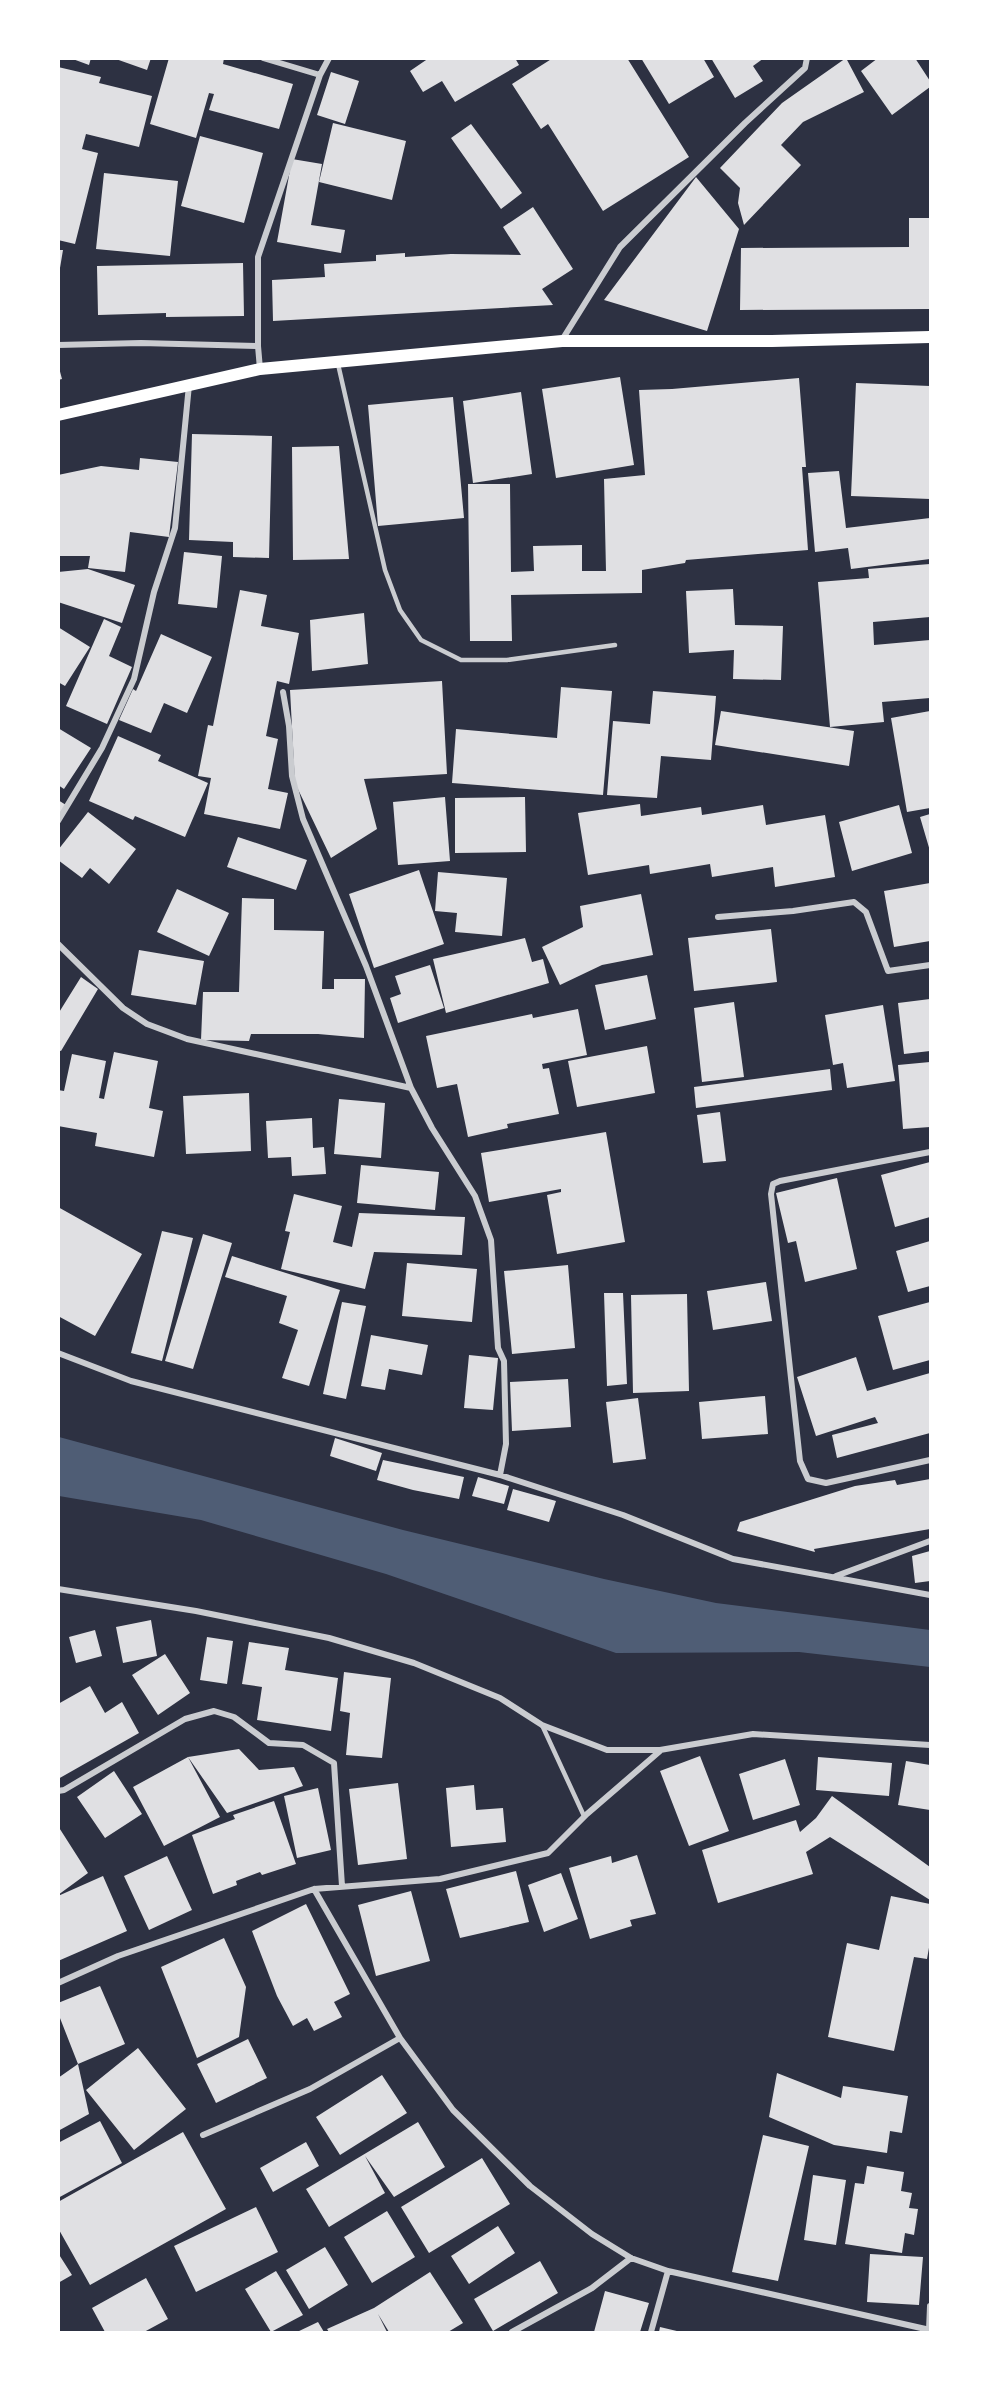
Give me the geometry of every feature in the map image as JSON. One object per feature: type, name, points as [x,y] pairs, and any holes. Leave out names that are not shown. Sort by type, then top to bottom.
[{"type":"main road","points":[[58,415],[260,369],[562,341],[772,341],[930,337]]},
{"type":"street","points":[[263,58],[320,75]]},
{"type":"street","points":[[260,369],[258,257],[320,75],[329,58]]},
{"type":"street","points":[[562,341],[620,247],[745,123],[805,68],[807,58]]},
{"type":"street","points":[[58,345],[141,343],[258,346]]},
{"type":"street","points":[[58,820],[102,748],[134,680],[154,592],[175,528],[189,385]]},
{"type":"street","points":[[283,692],[289,726],[292,776],[303,819],[362,956],[411,1088],[432,1128],[476,1196],[491,1240],[498,1348],[504,1361],[506,1444],[500,1475]]},
{"type":"street","points":[[718,917],[793,911],[854,902],[866,912],[888,971],[930,965]]},
{"type":"street","points":[[58,944],[123,1008],[147,1024],[187,1039],[411,1088]]},
{"type":"street","points":[[930,1152],[780,1181],[773,1184],[771,1194],[800,1461],[808,1479],[826,1483],[930,1460]]},
{"type":"street","points":[[58,1353],[131,1381],[500,1475],[623,1515],[733,1559],[930,1595]]},
{"type":"street","points":[[835,1577],[930,1541]]},
{"type":"street","points":[[58,1589],[196,1611],[329,1638],[414,1663],[500,1698],[542,1725],[607,1750],[660,1750],[753,1734],[930,1745]]},
{"type":"street","points":[[58,1791],[185,1719],[214,1711],[234,1718],[269,1743],[303,1745],[334,1763],[342,1887]]},
{"type":"street","points":[[58,1983],[118,1956],[314,1889],[440,1879],[548,1853],[584,1816],[660,1750]]},
{"type":"street","points":[[314,1889],[400,2038],[453,2110],[530,2186],[592,2234],[630,2258],[668,2271],[930,2330],[930,2306]]},
{"type":"street","points":[[203,2135],[310,2089],[400,2038]]},
{"type":"street","points":[[512,2332],[592,2288],[630,2258]]},
{"type":"street","points":[[651,2332],[668,2271]]},
{"type":"lane","points":[[337,362],[385,570],[400,610],[421,640],[461,660],[507,660],[615,645]]},
{"type":"lane","points":[[542,1725],[584,1816]]},
{"type":"water","points":[[59,1437],[403,1530],[604,1579],[716,1603],[930,1630],[930,1667],[799,1652],[616,1653],[386,1574],[201,1520],[59,1496]]},
{"type":"building","points":[[70,58],[91,58],[89,65]]},
{"type":"building","points":[[113,58],[151,58],[147,70]]},
{"type":"building","points":[[169,58],[224,58],[223,64],[293,84],[279,129],[209,110],[214,94],[209,93],[196,138],[150,124]]},
{"type":"building","points":[[429,58],[515,58],[519,65],[455,102],[442,81],[423,92],[410,71]]},
{"type":"building","points":[[553,58],[627,58],[689,157],[603,211],[548,124],[541,129],[512,84]]},
{"type":"building","points":[[641,58],[703,58],[714,77],[669,104]]},
{"type":"building","points":[[711,58],[764,58],[753,66],[763,81],[735,98]]},
{"type":"building","points":[[846,58],[864,92],[803,122],[781,145],[801,165],[744,225],[738,203],[740,188],[720,168],[782,103]]},
{"type":"building","points":[[878,58],[915,58],[930,81],[930,87],[892,115],[861,71]]},
{"type":"building","points":[[58,67],[101,77],[99,83],[152,96],[139,147],[86,134],[82,149],[98,153],[75,244],[58,240]]},
{"type":"building","points":[[331,72],[359,81],[345,124],[317,115]]},
{"type":"building","points":[[333,123],[406,141],[392,200],[319,182]]},
{"type":"building","points":[[471,124],[522,193],[501,209],[451,138]]},
{"type":"building","points":[[200,136],[263,153],[244,223],[181,206]]},
{"type":"building","points":[[292,159],[322,164],[311,225],[345,230],[341,253],[277,242]]},
{"type":"building","points":[[104,173],[178,181],[170,256],[96,249]]},
{"type":"building","points":[[696,177],[739,229],[707,331],[604,300]]},
{"type":"building","points":[[533,207],[573,269],[542,289],[553,305],[273,321],[272,280],[325,277],[324,264],[376,261],[376,255],[405,253],[405,257],[451,254],[521,255],[503,227]]},
{"type":"building","points":[[909,218],[930,218],[930,309],[740,310],[741,248],[909,247]]},
{"type":"building","points":[[58,250],[63,250],[60,268],[58,268]]},
{"type":"building","points":[[243,263],[244,316],[166,317],[166,313],[98,315],[97,266]]},
{"type":"building","points":[[58,364],[62,379],[58,380]]},
{"type":"building","points":[[620,377],[634,465],[556,478],[542,389]]},
{"type":"building","points":[[799,378],[806,467],[802,467],[808,550],[686,560],[685,563],[642,570],[642,593],[511,595],[512,641],[470,641],[468,484],[510,484],[511,572],[534,571],[533,546],[582,545],[582,571],[606,571],[604,479],[645,475],[639,390]]},
{"type":"building","points":[[856,383],[930,386],[930,499],[851,496]]},
{"type":"building","points":[[521,392],[532,474],[473,483],[463,401]]},
{"type":"building","points":[[453,397],[464,518],[378,526],[368,405]]},
{"type":"building","points":[[192,434],[272,436],[269,558],[233,557],[233,542],[189,540]]},
{"type":"building","points":[[339,446],[349,559],[293,560],[292,447]]},
{"type":"building","points":[[140,458],[178,462],[169,537],[130,532],[125,572],[88,568],[90,556],[58,556],[58,475],[101,466],[139,470]]},
{"type":"building","points":[[839,471],[846,528],[930,518],[930,559],[851,569],[848,548],[815,552],[808,473]]},
{"type":"building","points":[[184,552],[222,556],[217,608],[178,604]]},
{"type":"building","points":[[930,564],[930,617],[873,622],[874,645],[930,640],[930,698],[882,702],[884,722],[830,727],[818,582],[869,578],[868,569]]},
{"type":"building","points":[[88,569],[135,585],[122,623],[58,602],[58,572]]},
{"type":"building","points":[[733,589],[735,625],[783,626],[781,680],[733,679],[734,650],[689,653],[686,591]]},
{"type":"building","points":[[240,590],[267,595],[261,626],[299,633],[289,684],[277,681],[266,736],[278,739],[268,789],[288,793],[280,829],[204,814],[211,778],[198,776],[208,725],[213,726]]},
{"type":"building","points":[[364,613],[368,664],[312,671],[310,620]]},
{"type":"building","points":[[104,619],[121,627],[109,656],[132,667],[107,724],[66,706]]},
{"type":"building","points":[[58,627],[90,647],[65,686],[58,682]]},
{"type":"building","points":[[161,634],[212,657],[187,713],[164,703],[151,733],[119,720],[133,689],[136,691]]},
{"type":"building","points":[[442,681],[447,774],[364,779],[377,829],[331,858],[295,783],[290,690]]},
{"type":"building","points":[[561,687],[612,691],[603,795],[452,783],[456,729],[557,738]]},
{"type":"building","points":[[653,691],[716,696],[711,760],[661,756],[657,798],[607,795],[613,721],[650,724]]},
{"type":"building","points":[[721,711],[854,731],[849,766],[715,745]]},
{"type":"building","points":[[930,711],[930,808],[907,812],[891,718]]},
{"type":"building","points":[[58,728],[91,748],[64,789],[58,785]]},
{"type":"building","points":[[118,736],[161,755],[158,761],[208,783],[185,837],[135,816],[133,820],[89,801]]},
{"type":"building","points":[[445,797],[450,861],[398,865],[393,802]]},
{"type":"building","points":[[525,797],[526,852],[455,853],[455,798]]},
{"type":"building","points":[[58,800],[66,805],[58,816]]},
{"type":"building","points":[[640,804],[641,816],[701,807],[702,815],[763,805],[766,825],[825,815],[835,877],[775,887],[773,867],[712,877],[710,864],[650,874],[649,865],[588,875],[578,813]]},
{"type":"building","points":[[899,805],[912,853],[852,871],[839,822]]},
{"type":"building","points":[[88,812],[136,849],[109,884],[90,868],[82,878],[58,860],[58,850]]},
{"type":"building","points":[[930,814],[930,851],[920,817]]},
{"type":"building","points":[[238,837],[307,860],[296,890],[227,867]]},
{"type":"building","points":[[419,870],[444,944],[374,968],[349,894]]},
{"type":"building","points":[[438,872],[507,878],[502,936],[455,932],[457,913],[435,911]]},
{"type":"building","points":[[930,883],[930,941],[894,947],[884,891]]},
{"type":"building","points":[[177,889],[229,913],[209,956],[157,932]]},
{"type":"building","points":[[641,894],[653,955],[602,965],[560,985],[542,947],[583,927],[580,906]]},
{"type":"building","points":[[242,898],[274,899],[274,930],[324,931],[322,989],[334,989],[334,979],[365,979],[364,1038],[318,1034],[251,1034],[249,1041],[201,1040],[203,992],[239,992]]},
{"type":"building","points":[[771,929],[777,982],[694,991],[688,938]]},
{"type":"building","points":[[525,938],[532,962],[543,959],[549,983],[446,1013],[433,959]]},
{"type":"building","points":[[139,950],[204,961],[196,1005],[131,995]]},
{"type":"building","points":[[430,965],[444,1008],[398,1023],[390,998],[401,994],[395,976]]},
{"type":"building","points":[[647,975],[656,1019],[605,1030],[595,985]]},
{"type":"building","points":[[81,977],[98,989],[61,1051],[58,1050],[58,1014]]},
{"type":"building","points":[[930,999],[930,1051],[904,1054],[898,1003]]},
{"type":"building","points":[[734,1002],[744,1077],[702,1082],[694,1008]]},
{"type":"building","points":[[883,1005],[895,1081],[847,1088],[843,1063],[833,1065],[825,1015]]},
{"type":"building","points":[[578,1009],[587,1055],[542,1064],[543,1069],[549,1068],[559,1114],[507,1124],[508,1128],[468,1137],[457,1084],[437,1088],[426,1036],[532,1014],[533,1018]]},
{"type":"building","points":[[647,1046],[655,1093],[577,1107],[568,1061]]},
{"type":"building","points":[[114,1052],[158,1061],[149,1108],[163,1111],[154,1157],[95,1146],[97,1133],[58,1126],[58,1090],[64,1091],[72,1054],[106,1061],[99,1098],[104,1099]]},
{"type":"building","points":[[930,1062],[930,1127],[903,1129],[898,1065]]},
{"type":"building","points":[[830,1069],[832,1090],[696,1108],[694,1087]]},
{"type":"building","points":[[249,1093],[251,1151],[186,1154],[183,1096]]},
{"type":"building","points":[[339,1099],[385,1103],[381,1158],[334,1154]]},
{"type":"building","points":[[720,1112],[726,1161],[703,1163],[697,1115]]},
{"type":"building","points":[[312,1118],[313,1148],[324,1147],[326,1174],[292,1176],[291,1157],[268,1158],[266,1121]]},
{"type":"building","points":[[606,1132],[625,1242],[557,1254],[547,1195],[561,1192],[561,1189],[489,1202],[481,1153]]},
{"type":"building","points":[[930,1162],[930,1217],[895,1227],[881,1175]]},
{"type":"building","points":[[361,1165],[439,1172],[435,1210],[357,1203]]},
{"type":"building","points":[[837,1178],[857,1269],[805,1282],[796,1241],[788,1243],[776,1193]]},
{"type":"building","points":[[294,1194],[342,1206],[333,1242],[352,1247],[359,1213],[465,1217],[462,1255],[374,1252],[365,1289],[281,1269],[290,1232],[285,1231]]},
{"type":"building","points":[[58,1207],[142,1254],[95,1336],[58,1316]]},
{"type":"building","points":[[162,1231],[193,1238],[162,1361],[131,1353]]},
{"type":"building","points":[[203,1234],[232,1243],[193,1369],[165,1361]]},
{"type":"building","points":[[930,1241],[930,1286],[908,1292],[896,1251]]},
{"type":"building","points":[[232,1256],[340,1290],[309,1386],[282,1378],[298,1330],[279,1323],[287,1296],[225,1277]]},
{"type":"building","points":[[407,1263],[477,1269],[472,1322],[402,1316]]},
{"type":"building","points":[[568,1265],[575,1348],[512,1354],[504,1271]]},
{"type":"building","points":[[766,1282],[772,1321],[713,1330],[707,1291]]},
{"type":"building","points":[[604,1293],[623,1293],[627,1384],[607,1386]]},
{"type":"building","points":[[687,1294],[689,1391],[633,1393],[631,1295]]},
{"type":"building","points":[[342,1302],[366,1306],[346,1399],[323,1394]]},
{"type":"building","points":[[930,1302],[930,1360],[893,1370],[878,1316]]},
{"type":"building","points":[[371,1335],[428,1345],[422,1375],[389,1369],[385,1390],[361,1386]]},
{"type":"building","points":[[469,1355],[498,1358],[493,1410],[464,1408]]},
{"type":"building","points":[[856,1357],[867,1391],[930,1373],[930,1433],[837,1458],[832,1435],[878,1423],[875,1417],[816,1436],[797,1377]]},
{"type":"building","points":[[568,1379],[571,1427],[512,1431],[510,1382]]},
{"type":"building","points":[[765,1396],[768,1434],[702,1439],[699,1402]]},
{"type":"building","points":[[638,1398],[646,1459],[613,1463],[606,1402]]},
{"type":"building","points":[[335,1438],[382,1453],[376,1471],[330,1456]]},
{"type":"building","points":[[383,1460],[464,1477],[459,1499],[377,1480]]},
{"type":"building","points":[[478,1477],[509,1486],[504,1504],[472,1496]]},
{"type":"building","points":[[930,1479],[930,1529],[814,1549],[815,1552],[737,1531],[740,1522],[855,1486],[895,1480],[897,1485]]},
{"type":"building","points":[[513,1489],[556,1501],[549,1522],[507,1510]]},
{"type":"building","points":[[930,1551],[930,1581],[915,1583],[912,1556]]},
{"type":"building","points":[[151,1620],[157,1656],[123,1663],[116,1627]]},
{"type":"building","points":[[95,1630],[102,1656],[76,1663],[69,1637]]},
{"type":"building","points":[[207,1637],[233,1641],[227,1684],[200,1680]]},
{"type":"building","points":[[249,1642],[289,1648],[285,1670],[338,1678],[331,1731],[257,1720],[262,1687],[242,1684]]},
{"type":"building","points":[[165,1654],[190,1693],[158,1715],[132,1675]]},
{"type":"building","points":[[344,1672],[391,1678],[382,1758],[346,1755],[350,1713],[340,1711]]},
{"type":"building","points":[[90,1686],[105,1713],[122,1702],[139,1733],[58,1779],[58,1704]]},
{"type":"building","points":[[239,1749],[259,1770],[294,1767],[303,1786],[227,1813],[188,1757]]},
{"type":"building","points":[[700,1756],[729,1831],[689,1846],[660,1771]]},
{"type":"building","points":[[188,1757],[220,1817],[164,1846],[133,1787]]},
{"type":"building","points":[[818,1757],[892,1763],[889,1796],[816,1790]]},
{"type":"building","points":[[785,1759],[800,1805],[753,1820],[739,1774]]},
{"type":"building","points":[[906,1761],[930,1765],[930,1810],[898,1805]]},
{"type":"building","points":[[114,1771],[142,1814],[105,1838],[77,1797]]},
{"type":"building","points":[[398,1783],[407,1859],[358,1865],[349,1789]]},
{"type":"building","points":[[474,1785],[476,1810],[503,1808],[506,1842],[451,1847],[446,1788]]},
{"type":"building","points":[[318,1788],[331,1850],[297,1858],[284,1796]]},
{"type":"building","points":[[832,1796],[930,1867],[930,1900],[830,1837],[806,1852],[813,1874],[718,1903],[702,1850],[796,1820],[800,1832],[816,1818]]},
{"type":"building","points":[[274,1801],[296,1864],[262,1875],[260,1872],[236,1881],[237,1885],[213,1894],[192,1835],[235,1819],[233,1815]]},
{"type":"building","points":[[58,1826],[88,1873],[58,1895]]},
{"type":"building","points":[[637,1855],[656,1914],[630,1920],[632,1926],[590,1939],[569,1868],[611,1856],[612,1863]]},
{"type":"building","points":[[167,1856],[192,1910],[149,1930],[124,1876]]},
{"type":"building","points":[[516,1871],[529,1922],[460,1938],[446,1889]]},
{"type":"building","points":[[561,1873],[578,1919],[544,1932],[528,1885]]},
{"type":"building","points":[[103,1876],[127,1931],[58,1961],[58,1896]]},
{"type":"building","points":[[411,1891],[430,1961],[376,1976],[358,1905]]},
{"type":"building","points":[[891,1896],[930,1904],[930,1942],[927,1959],[914,1957],[894,2051],[828,2037],[847,1943],[879,1950]]},
{"type":"building","points":[[306,1904],[350,1994],[334,2002],[342,2017],[314,2031],[307,2018],[293,2026],[277,1996],[252,1931]]},
{"type":"building","points":[[224,1938],[246,1987],[239,2037],[197,2058],[161,1967]]},
{"type":"building","points":[[100,1986],[125,2044],[78,2064],[58,2013],[58,2003]]},
{"type":"building","points":[[248,2039],[267,2078],[216,2103],[197,2064]]},
{"type":"building","points":[[138,2048],[186,2109],[134,2150],[86,2090]]},
{"type":"building","points":[[78,2064],[89,2114],[58,2131],[58,2078]]},
{"type":"building","points":[[777,2073],[841,2098],[843,2086],[908,2096],[902,2133],[890,2131],[887,2153],[834,2145],[769,2117]]},
{"type":"building","points":[[382,2075],[407,2113],[340,2155],[316,2117]]},
{"type":"building","points":[[100,2121],[122,2163],[58,2198],[58,2143]]},
{"type":"building","points":[[418,2122],[445,2167],[394,2197],[365,2156],[385,2193],[329,2227],[306,2189]]},
{"type":"building","points":[[183,2132],[226,2209],[90,2285],[58,2228],[58,2202]]},
{"type":"building","points":[[763,2135],[809,2146],[778,2281],[732,2272]]},
{"type":"building","points":[[306,2142],[319,2166],[273,2192],[260,2168]]},
{"type":"building","points":[[482,2158],[510,2204],[429,2253],[401,2207]]},
{"type":"building","points":[[867,2166],[904,2172],[901,2191],[912,2193],[909,2208],[918,2209],[914,2235],[905,2233],[902,2253],[845,2244],[855,2183],[864,2184]]},
{"type":"building","points":[[813,2175],[846,2180],[836,2245],[804,2240]]},
{"type":"building","points":[[256,2207],[278,2252],[196,2292],[174,2246]]},
{"type":"building","points":[[387,2211],[415,2257],[372,2283],[344,2237]]},
{"type":"building","points":[[498,2226],[515,2253],[469,2284],[451,2256]]},
{"type":"building","points":[[325,2247],[348,2285],[309,2309],[286,2270]]},
{"type":"building","points":[[58,2253],[72,2275],[58,2283]]},
{"type":"building","points":[[870,2254],[923,2257],[919,2305],[867,2302]]},
{"type":"building","points":[[540,2261],[558,2293],[493,2331],[474,2299]]},
{"type":"building","points":[[276,2271],[303,2315],[271,2332],[245,2289]]},
{"type":"building","points":[[430,2272],[463,2323],[448,2332],[389,2332],[378,2314],[387,2332],[329,2332],[327,2329],[374,2308]]},
{"type":"building","points":[[146,2278],[168,2319],[144,2332],[105,2332],[92,2308]]},
{"type":"building","points":[[605,2291],[649,2303],[640,2332],[594,2332]]},
{"type":"building","points":[[318,2322],[324,2332],[297,2332]]},
{"type":"building","points":[[660,2327],[681,2332],[659,2332]]}]
